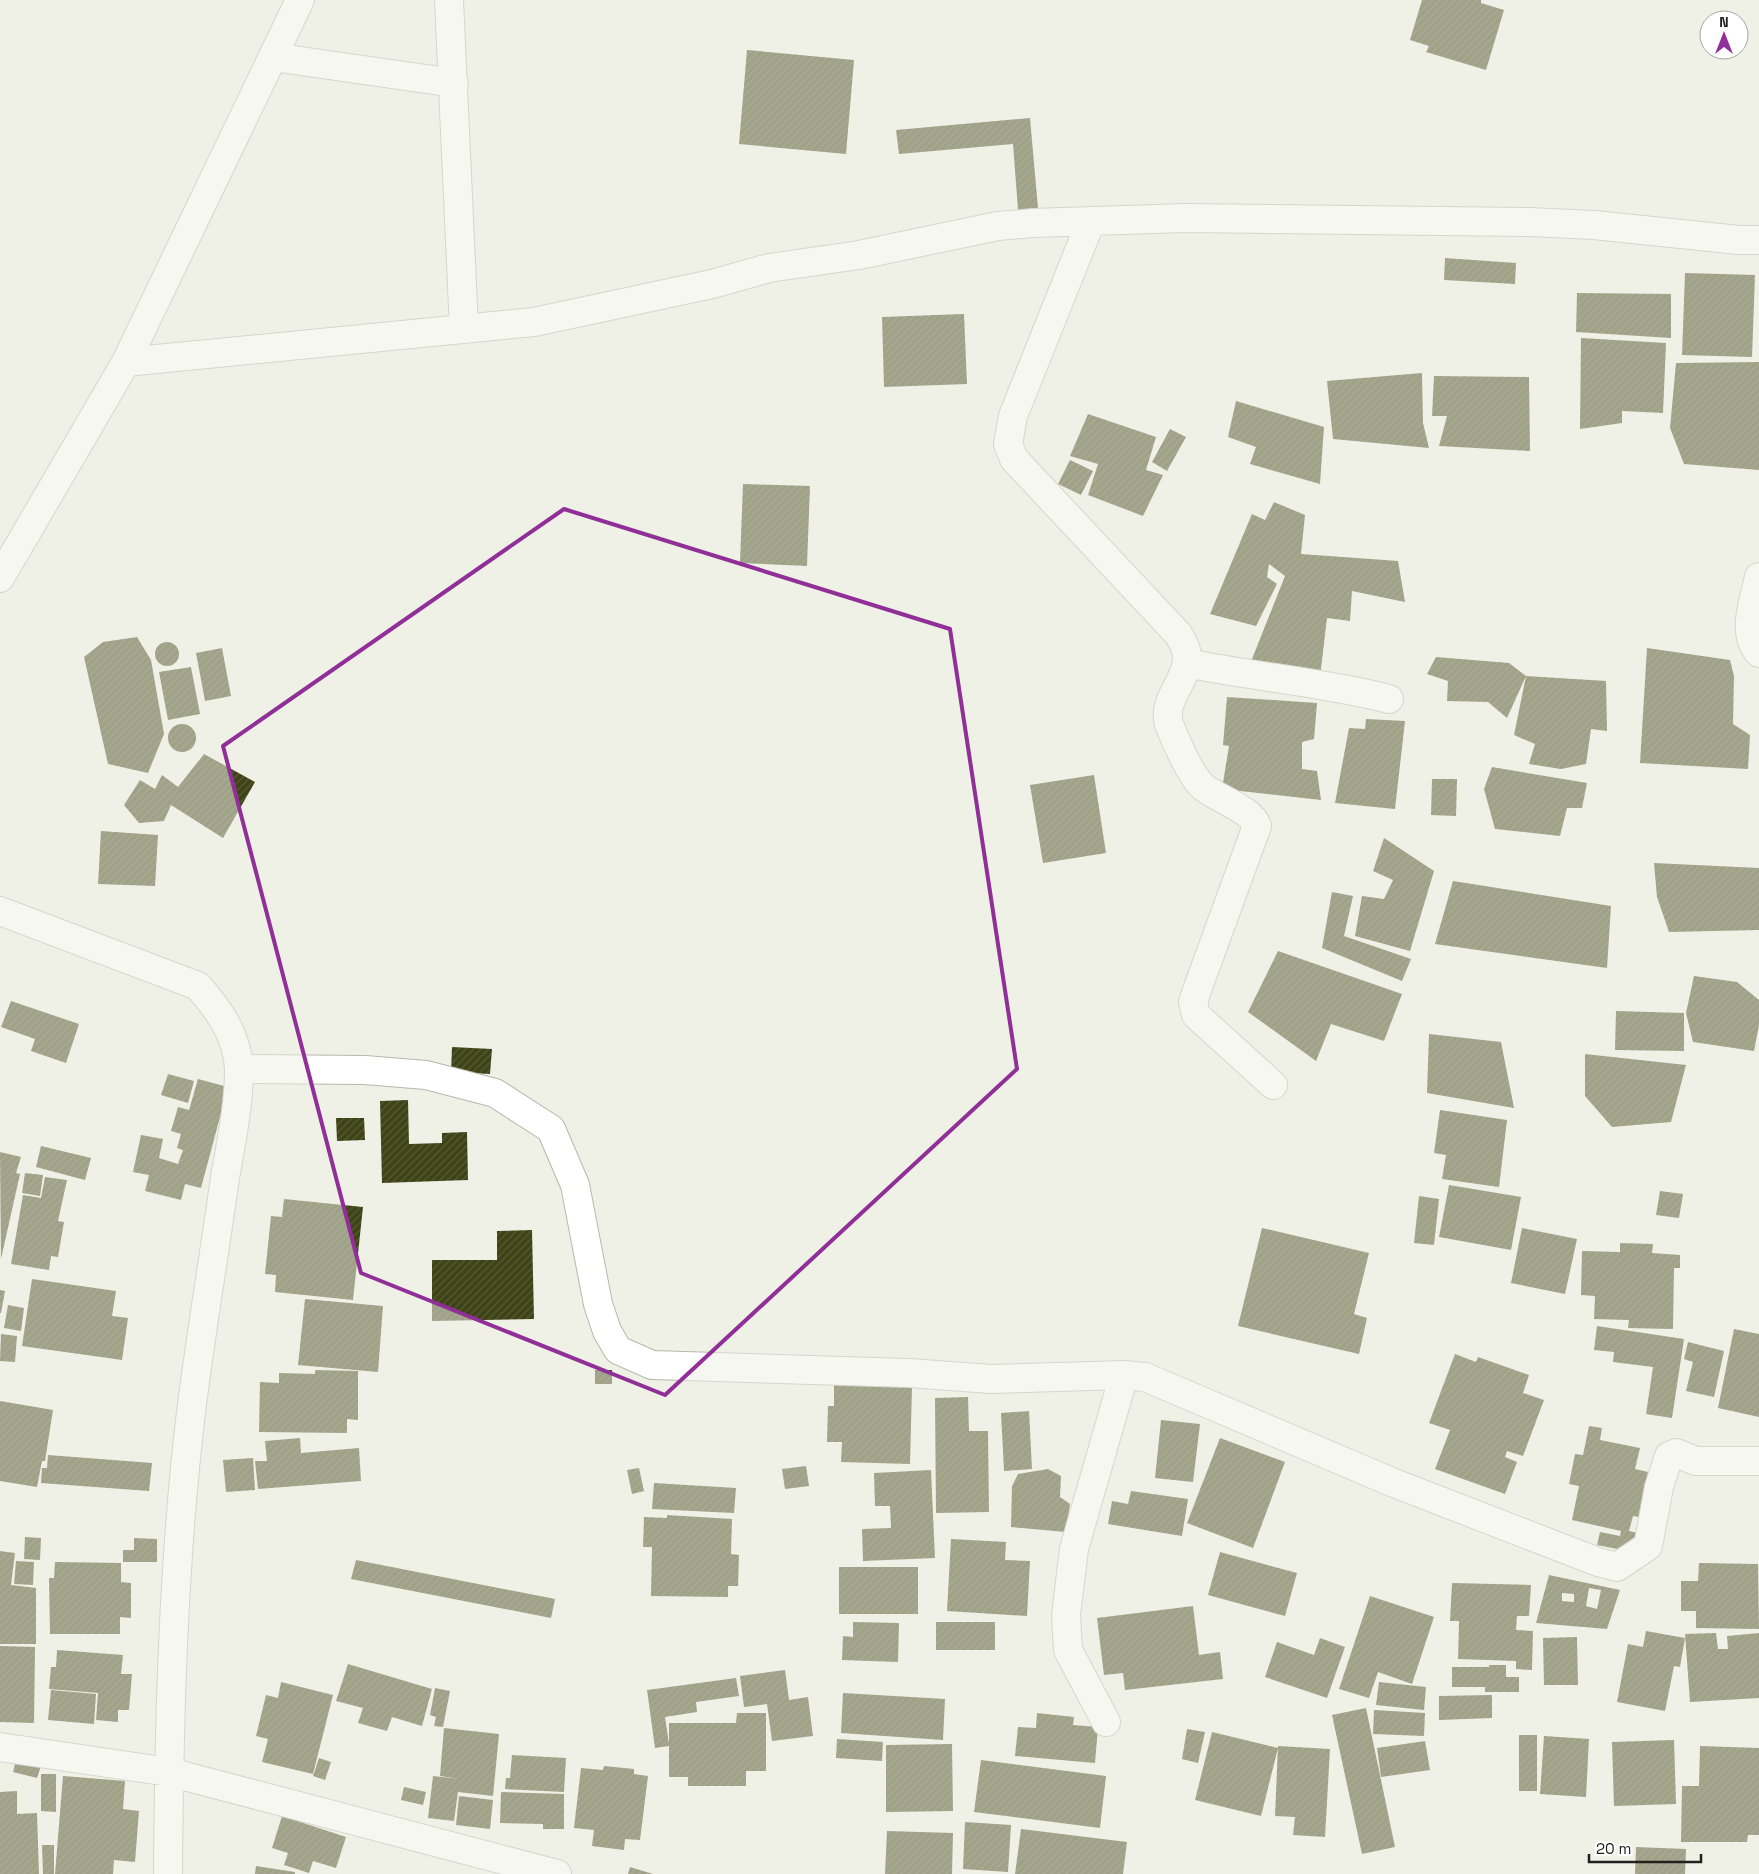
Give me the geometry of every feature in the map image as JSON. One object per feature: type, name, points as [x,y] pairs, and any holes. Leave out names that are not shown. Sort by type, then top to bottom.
[{"type":"street","points":[[0,578],[126,362],[300,0]]},
{"type":"street","points":[[449,0],[464,329]]},
{"type":"street","points":[[273,56],[454,83]]},
{"type":"street","points":[[126,362],[567,317],[712,284],[769,268],[859,255],[998,226],[1185,218],[1537,222],[1594,225],[1739,240],[1759,240]]},
{"type":"street","points":[[1092,221],[1013,416],[1008,444],[1014,459],[1178,634],[1185,647],[1187,663],[1168,711],[1169,724],[1193,775],[1202,786],[1252,817],[1257,826],[1196,990],[1194,1009],[1196,1015],[1273,1085]]},
{"type":"street","points":[[1759,577],[1750,625],[1753,645],[1759,653]]},
{"type":"street","points":[[1187,663],[1244,675],[1335,686],[1389,700]]},
{"type":"street","points":[[0,911],[198,986],[221,1012],[231,1036],[239,1069],[233,1124],[191,1412],[178,1578],[169,1772],[168,1874]]},
{"type":"street","points":[[239,1069],[365,1070],[426,1076],[495,1093],[551,1129],[575,1185],[598,1304],[607,1331],[618,1350],[652,1365],[909,1373],[991,1379],[1124,1375],[1145,1377],[1394,1482],[1598,1562],[1617,1566],[1648,1546],[1659,1487],[1669,1456],[1676,1453],[1696,1461],[1759,1461]]},
{"type":"street","points":[[1106,1722],[1068,1650],[1066,1615],[1074,1549],[1124,1375]]},
{"type":"street","points":[[0,1747],[169,1772],[557,1874]]},
{"type":"highlighted area","points":[[564,509],[950,629],[1017,1069],[665,1395],[361,1273],[223,746]]},
{"type":"building","points":[[1422,0],[1481,0],[1481,3],[1504,10],[1486,70],[1426,52],[1429,46],[1410,40]]},
{"type":"building","points":[[747,50],[854,60],[846,154],[739,144]]},
{"type":"building","points":[[1030,118],[1038,208],[1018,210],[1013,144],[899,154],[896,130]]},
{"type":"building","points":[[1445,258],[1516,263],[1515,284],[1444,280]]},
{"type":"building","points":[[1685,273],[1755,275],[1752,357],[1682,355]]},
{"type":"building","points":[[1577,293],[1671,294],[1671,338],[1576,332]]},
{"type":"building","points":[[964,314],[967,384],[884,387],[882,317]]},
{"type":"building","points":[[1581,338],[1666,343],[1663,413],[1622,411],[1622,423],[1580,429]]},
{"type":"building","points":[[1759,362],[1759,470],[1684,464],[1670,428],[1676,363]]},
{"type":"building","points":[[1422,373],[1423,423],[1429,448],[1333,439],[1327,381]]},
{"type":"building","points":[[1434,376],[1529,377],[1530,451],[1439,446],[1447,416],[1432,416]]},
{"type":"building","points":[[1236,401],[1324,427],[1320,484],[1250,464],[1256,447],[1228,437]]},
{"type":"building","points":[[1088,414],[1156,437],[1146,470],[1163,475],[1143,516],[1088,495],[1098,464],[1070,456]]},
{"type":"building","points":[[1170,429],[1186,437],[1167,471],[1152,462]]},
{"type":"building","points":[[1070,460],[1093,471],[1081,495],[1058,484]]},
{"type":"building","points":[[743,484],[810,486],[807,566],[740,563]]},
{"type":"building","points":[[1274,502],[1305,515],[1301,554],[1398,561],[1405,602],[1352,591],[1350,621],[1327,618],[1320,677],[1250,664],[1285,576],[1269,564],[1267,577],[1277,584],[1256,626],[1210,614],[1252,514],[1265,520]]},
{"type":"building","points":[[137,637],[151,660],[164,734],[148,773],[108,764],[84,657],[103,642]]},
{"type":"building","points":[[167,642],[176,645],[179,654],[176,663],[167,666],[158,663],[155,654],[158,645]]},
{"type":"building","points":[[222,648],[231,696],[205,701],[196,653]]},
{"type":"building","points":[[1647,648],[1730,660],[1734,676],[1733,724],[1750,735],[1748,769],[1640,763]]},
{"type":"building","points":[[1436,657],[1509,663],[1526,676],[1507,718],[1488,702],[1447,701],[1448,681],[1427,674]]},
{"type":"building","points":[[191,667],[200,714],[168,720],[159,672]]},
{"type":"building","points":[[1526,676],[1606,681],[1607,731],[1591,729],[1586,764],[1561,769],[1529,764],[1535,744],[1514,735]]},
{"type":"building","points":[[1227,697],[1317,703],[1314,739],[1302,742],[1302,769],[1317,771],[1321,800],[1222,789],[1229,746],[1223,745]]},
{"type":"building","points":[[1366,719],[1405,721],[1395,809],[1335,803],[1349,728],[1365,729]]},
{"type":"building","points":[[182,724],[192,728],[196,738],[192,748],[182,752],[172,748],[168,738],[172,728]]},
{"type":"building","points":[[204,754],[255,782],[223,838],[171,805],[164,821],[139,823],[124,805],[140,780],[155,789],[162,775],[178,787]]},
{"type":"building","points":[[1492,767],[1587,783],[1582,808],[1567,808],[1560,836],[1495,829],[1484,789]]},
{"type":"building","points":[[1094,775],[1106,853],[1043,863],[1030,785]]},
{"type":"building","points":[[1432,779],[1457,779],[1456,816],[1431,815]]},
{"type":"building","points":[[101,831],[158,835],[155,886],[98,884]]},
{"type":"building","points":[[1384,838],[1434,871],[1410,951],[1355,936],[1362,896],[1384,899],[1393,880],[1373,871]]},
{"type":"building","points":[[1654,863],[1759,868],[1759,930],[1669,932],[1657,897]]},
{"type":"building","points":[[1453,881],[1611,906],[1607,968],[1435,944]]},
{"type":"building","points":[[1332,892],[1353,896],[1344,936],[1411,959],[1402,981],[1322,948]]},
{"type":"building","points":[[1278,951],[1402,994],[1384,1041],[1331,1024],[1316,1061],[1248,1012]]},
{"type":"building","points":[[1694,976],[1737,982],[1759,1000],[1759,1025],[1754,1051],[1693,1042],[1686,1013]]},
{"type":"building","points":[[11,1001],[79,1024],[66,1063],[31,1051],[35,1039],[1,1027]]},
{"type":"building","points":[[1616,1011],[1684,1013],[1684,1051],[1615,1050]]},
{"type":"building","points":[[1429,1034],[1501,1042],[1514,1108],[1427,1093]]},
{"type":"building","points":[[452,1047],[492,1049],[490,1074],[451,1072]]},
{"type":"building","points":[[1585,1054],[1686,1065],[1671,1122],[1612,1127],[1585,1096]]},
{"type":"building","points":[[168,1074],[194,1081],[188,1103],[161,1095]]},
{"type":"building","points":[[198,1079],[228,1087],[201,1188],[185,1184],[181,1200],[145,1191],[149,1175],[133,1172],[141,1135],[163,1139],[159,1158],[178,1164],[183,1150],[177,1148],[181,1134],[171,1131],[178,1107],[189,1110]]},
{"type":"building","points":[[408,1100],[409,1144],[442,1143],[442,1133],[467,1132],[468,1180],[382,1183],[380,1101]]},
{"type":"building","points":[[1440,1110],[1507,1120],[1499,1187],[1442,1179],[1446,1155],[1434,1153]]},
{"type":"building","points":[[336,1118],[364,1118],[365,1140],[337,1141]]},
{"type":"building","points":[[41,1146],[91,1158],[85,1180],[36,1167]]},
{"type":"building","points":[[0,1152],[21,1157],[16,1173],[20,1174],[1,1259]]},
{"type":"building","points":[[25,1173],[43,1175],[40,1196],[22,1193]]},
{"type":"building","points":[[45,1177],[67,1180],[58,1221],[64,1222],[58,1257],[51,1256],[49,1270],[11,1264],[23,1195],[41,1198]]},
{"type":"building","points":[[1449,1185],[1521,1197],[1511,1250],[1439,1237]]},
{"type":"building","points":[[1660,1191],[1683,1194],[1679,1218],[1656,1215]]},
{"type":"building","points":[[1419,1196],[1439,1199],[1434,1245],[1414,1243]]},
{"type":"building","points":[[284,1199],[363,1207],[353,1300],[275,1292],[276,1275],[265,1274],[271,1216],[282,1217]]},
{"type":"building","points":[[1262,1228],[1369,1253],[1354,1314],[1367,1318],[1359,1354],[1238,1326]]},
{"type":"building","points":[[1522,1228],[1577,1239],[1565,1294],[1511,1283]]},
{"type":"building","points":[[532,1230],[534,1319],[432,1321],[432,1260],[497,1260],[497,1231]]},
{"type":"building","points":[[1620,1243],[1653,1244],[1652,1253],[1680,1255],[1680,1268],[1674,1268],[1673,1329],[1628,1328],[1629,1320],[1594,1319],[1595,1296],[1581,1295],[1582,1251],[1620,1252]]},
{"type":"building","points":[[32,1279],[116,1291],[112,1316],[128,1318],[122,1360],[22,1346]]},
{"type":"building","points":[[0,1290],[5,1291],[1,1313],[0,1313]]},
{"type":"building","points":[[305,1299],[383,1306],[378,1372],[298,1365]]},
{"type":"building","points":[[8,1305],[24,1308],[21,1331],[4,1328]]},
{"type":"building","points":[[1597,1326],[1684,1339],[1672,1418],[1646,1414],[1653,1367],[1613,1362],[1614,1352],[1594,1350]]},
{"type":"building","points":[[1734,1329],[1759,1334],[1759,1417],[1718,1408]]},
{"type":"building","points":[[1,1334],[17,1336],[15,1362],[0,1361]]},
{"type":"building","points":[[1688,1342],[1724,1351],[1714,1397],[1686,1391],[1693,1362],[1684,1359]]},
{"type":"building","points":[[1455,1354],[1476,1362],[1478,1357],[1529,1375],[1523,1393],[1544,1400],[1523,1456],[1507,1451],[1505,1457],[1517,1462],[1505,1494],[1435,1469],[1450,1430],[1429,1423]]},
{"type":"building","points":[[315,1370],[358,1371],[358,1420],[347,1419],[347,1433],[259,1432],[260,1382],[279,1383],[279,1373],[315,1374]]},
{"type":"building","points":[[595,1370],[612,1370],[612,1384],[595,1384]]},
{"type":"building","points":[[834,1385],[912,1387],[910,1464],[841,1462],[842,1442],[827,1442],[828,1406],[834,1406]]},
{"type":"building","points":[[968,1397],[969,1431],[988,1431],[989,1512],[936,1513],[935,1398]]},
{"type":"building","points":[[0,1401],[53,1410],[45,1461],[42,1461],[37,1487],[0,1481]]},
{"type":"building","points":[[1029,1411],[1032,1469],[1004,1471],[1001,1413]]},
{"type":"building","points":[[1161,1420],[1200,1424],[1193,1482],[1155,1478]]},
{"type":"building","points":[[1589,1426],[1602,1428],[1600,1440],[1640,1448],[1635,1469],[1648,1472],[1639,1517],[1633,1516],[1629,1531],[1638,1533],[1633,1552],[1597,1545],[1600,1532],[1620,1536],[1621,1531],[1572,1520],[1579,1486],[1569,1484],[1575,1454],[1583,1455]]},
{"type":"building","points":[[300,1438],[301,1453],[359,1448],[361,1481],[258,1489],[255,1461],[267,1461],[265,1441]]},
{"type":"building","points":[[1220,1438],[1285,1462],[1253,1548],[1187,1523]]},
{"type":"building","points":[[48,1455],[152,1463],[149,1491],[41,1483],[42,1468],[47,1468]]},
{"type":"building","points":[[253,1458],[255,1490],[226,1492],[223,1460]]},
{"type":"building","points":[[806,1466],[809,1486],[785,1489],[782,1469]]},
{"type":"building","points":[[639,1468],[644,1491],[632,1494],[627,1470]]},
{"type":"building","points":[[1048,1469],[1061,1476],[1060,1497],[1070,1504],[1066,1532],[1011,1527],[1012,1486],[1018,1474]]},
{"type":"building","points":[[931,1470],[935,1558],[863,1561],[862,1529],[891,1528],[890,1506],[875,1506],[874,1473]]},
{"type":"building","points":[[654,1483],[736,1488],[734,1513],[652,1509]]},
{"type":"building","points":[[1131,1491],[1188,1499],[1182,1536],[1108,1524],[1112,1501],[1128,1504]]},
{"type":"building","points":[[667,1515],[732,1519],[731,1554],[739,1555],[738,1586],[728,1586],[728,1597],[651,1596],[652,1547],[643,1547],[644,1517],[667,1518]]},
{"type":"building","points":[[25,1537],[41,1538],[40,1560],[24,1559]]},
{"type":"building","points":[[134,1538],[157,1539],[157,1562],[123,1562],[123,1550],[134,1550]]},
{"type":"building","points":[[951,1539],[1006,1542],[1005,1560],[1030,1561],[1027,1616],[947,1611]]},
{"type":"building","points":[[0,1551],[15,1553],[11,1585],[36,1588],[36,1644],[0,1644]]},
{"type":"building","points":[[1220,1552],[1297,1573],[1285,1616],[1208,1595]]},
{"type":"building","points":[[356,1560],[555,1599],[551,1618],[351,1579]]},
{"type":"building","points":[[16,1561],[34,1562],[33,1585],[14,1584]]},
{"type":"building","points":[[55,1562],[121,1563],[121,1582],[131,1583],[131,1618],[120,1617],[120,1634],[50,1634],[49,1578],[54,1578]]},
{"type":"building","points":[[1699,1563],[1758,1564],[1759,1629],[1696,1628],[1696,1611],[1681,1611],[1681,1581],[1698,1581]]},
{"type":"building","points":[[839,1567],[918,1567],[918,1614],[839,1614]]},
{"type":"building","points":[[1549,1575],[1620,1590],[1607,1629],[1536,1623]],"holes":[[[1589,1588],[1601,1590],[1597,1609],[1586,1606]],[[1562,1593],[1574,1594],[1574,1602],[1562,1601]]]},
{"type":"building","points":[[1452,1583],[1531,1585],[1529,1616],[1517,1616],[1516,1630],[1533,1631],[1532,1670],[1516,1669],[1516,1661],[1458,1659],[1459,1621],[1450,1621]]},
{"type":"building","points":[[1370,1596],[1434,1617],[1412,1684],[1378,1672],[1369,1698],[1339,1689]]},
{"type":"building","points":[[1193,1606],[1199,1655],[1220,1652],[1223,1679],[1125,1690],[1123,1673],[1104,1675],[1097,1618]]},
{"type":"building","points":[[853,1622],[899,1623],[898,1662],[842,1660],[843,1636],[853,1637]]},
{"type":"building","points":[[936,1622],[995,1622],[995,1650],[936,1650]]},
{"type":"building","points":[[1646,1631],[1685,1638],[1680,1667],[1674,1666],[1665,1711],[1617,1702],[1628,1644],[1643,1647]]},
{"type":"building","points":[[1716,1633],[1718,1649],[1728,1649],[1727,1636],[1759,1633],[1759,1698],[1690,1702],[1685,1634]]},
{"type":"building","points":[[1577,1637],[1578,1685],[1544,1685],[1543,1638]]},
{"type":"building","points":[[1320,1638],[1345,1647],[1327,1698],[1265,1677],[1277,1642],[1314,1655]]},
{"type":"building","points":[[0,1646],[35,1647],[34,1723],[0,1722]]},
{"type":"building","points":[[57,1650],[123,1655],[121,1674],[132,1674],[129,1710],[118,1710],[118,1722],[96,1720],[98,1693],[49,1689],[51,1667],[56,1667]]},
{"type":"building","points":[[348,1664],[432,1689],[422,1726],[392,1717],[387,1731],[358,1723],[363,1708],[336,1701]]},
{"type":"building","points":[[1489,1665],[1506,1665],[1506,1677],[1519,1677],[1519,1692],[1485,1692],[1485,1687],[1452,1687],[1452,1667],[1489,1667]]},
{"type":"building","points":[[785,1670],[789,1700],[808,1697],[813,1736],[772,1741],[767,1704],[744,1707],[740,1676]]},
{"type":"building","points":[[736,1678],[739,1696],[696,1702],[697,1712],[665,1717],[669,1744],[669,1723],[736,1723],[737,1713],[766,1713],[766,1771],[746,1771],[746,1786],[688,1786],[688,1777],[669,1777],[669,1746],[655,1748],[647,1690]]},
{"type":"building","points":[[281,1682],[333,1695],[313,1774],[262,1762],[268,1739],[256,1736],[266,1695],[278,1698]]},
{"type":"building","points":[[1379,1682],[1426,1687],[1424,1710],[1376,1705]]},
{"type":"building","points":[[435,1688],[450,1691],[443,1727],[434,1726],[436,1717],[430,1715]]},
{"type":"building","points":[[51,1690],[96,1694],[94,1724],[48,1720]]},
{"type":"building","points":[[843,1693],[945,1699],[943,1740],[841,1733]]},
{"type":"building","points":[[1492,1695],[1492,1718],[1439,1720],[1439,1696]]},
{"type":"building","points":[[1366,1708],[1395,1847],[1362,1854],[1332,1715]]},
{"type":"building","points":[[1374,1710],[1425,1713],[1424,1736],[1373,1734]]},
{"type":"building","points":[[1037,1713],[1074,1717],[1073,1725],[1098,1727],[1095,1763],[1015,1756],[1018,1727],[1036,1728]]},
{"type":"building","points":[[444,1728],[499,1734],[493,1796],[458,1792],[454,1821],[428,1818],[433,1776],[459,1779],[440,1776]]},
{"type":"building","points":[[1187,1729],[1205,1732],[1198,1763],[1182,1759]]},
{"type":"building","points":[[1212,1732],[1278,1748],[1261,1816],[1195,1800]]},
{"type":"building","points":[[1519,1735],[1537,1735],[1537,1791],[1519,1791]]},
{"type":"building","points":[[1544,1736],[1589,1739],[1586,1797],[1540,1794]]},
{"type":"building","points":[[837,1739],[883,1742],[882,1761],[836,1758]]},
{"type":"building","points":[[1674,1740],[1676,1804],[1614,1806],[1612,1742]]},
{"type":"building","points":[[1425,1741],[1430,1770],[1381,1777],[1377,1748]]},
{"type":"building","points":[[952,1744],[953,1811],[886,1812],[886,1745]]},
{"type":"building","points":[[1278,1746],[1330,1749],[1325,1837],[1293,1835],[1295,1817],[1275,1816]]},
{"type":"building","points":[[1700,1746],[1759,1748],[1759,1835],[1748,1835],[1747,1842],[1681,1842],[1682,1786],[1699,1786]]},
{"type":"building","points":[[512,1755],[566,1758],[564,1792],[505,1789],[506,1778],[510,1778]]},
{"type":"building","points":[[319,1758],[331,1762],[325,1780],[313,1776]]},
{"type":"building","points":[[16,1760],[41,1766],[37,1778],[13,1772]]},
{"type":"building","points":[[981,1760],[1106,1776],[1100,1828],[974,1812]]},
{"type":"building","points":[[604,1766],[634,1769],[634,1774],[648,1776],[640,1840],[625,1839],[624,1850],[592,1846],[594,1830],[574,1828],[581,1768],[603,1770]]},
{"type":"building","points":[[41,1774],[56,1774],[56,1812],[41,1811]]},
{"type":"building","points":[[63,1776],[125,1781],[123,1809],[139,1811],[135,1862],[114,1860],[113,1874],[55,1874]]},
{"type":"building","points":[[404,1787],[426,1792],[423,1805],[401,1800]]},
{"type":"building","points":[[17,1791],[17,1814],[37,1813],[39,1874],[0,1874],[0,1792]]},
{"type":"building","points":[[501,1792],[564,1794],[564,1829],[543,1829],[543,1824],[500,1823]]},
{"type":"building","points":[[459,1796],[493,1800],[490,1829],[456,1825]]},
{"type":"building","points":[[282,1816],[346,1837],[336,1868],[313,1861],[309,1873],[284,1865],[288,1853],[272,1848]]},
{"type":"building","points":[[965,1822],[1011,1825],[1008,1872],[963,1869]]},
{"type":"building","points":[[1021,1829],[1127,1842],[1123,1874],[1015,1874]]},
{"type":"building","points":[[887,1831],[953,1833],[952,1874],[885,1874]]},
{"type":"building","points":[[42,1845],[54,1845],[54,1874],[43,1874]]},
{"type":"building","points":[[1636,1847],[1686,1849],[1685,1874],[1635,1874]]},
{"type":"building","points":[[256,1866],[295,1872],[295,1874],[255,1874]]},
{"type":"building","points":[[630,1867],[653,1874],[628,1874]]}]
